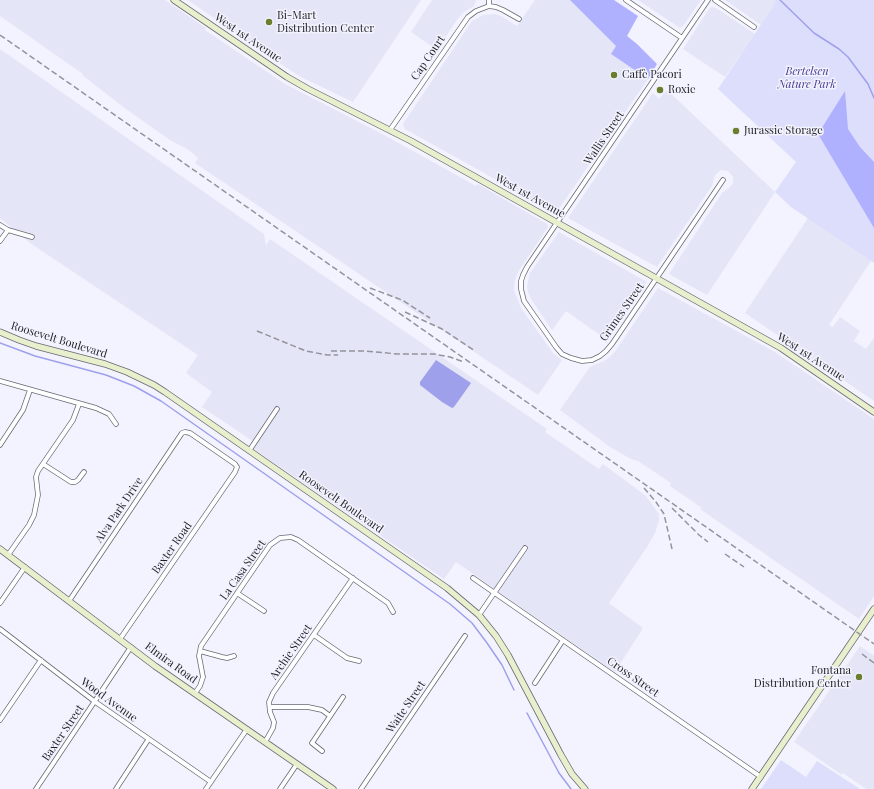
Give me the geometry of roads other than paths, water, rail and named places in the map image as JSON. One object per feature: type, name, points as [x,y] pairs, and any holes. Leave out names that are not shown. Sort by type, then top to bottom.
[{"type":"street","name":"West 1st Avenue","points":[[174,0],[287,77],[390,130],[781,348],[874,412]]},
{"type":"street","points":[[489,0],[489,6],[504,10],[519,19]]},
{"type":"street","points":[[626,0],[682,38]]},
{"type":"street","name":"Wallis Street","points":[[521,289],[521,281],[527,267],[708,0]]},
{"type":"street","points":[[715,0],[754,27]]},
{"type":"street","name":"Cap Court","points":[[390,130],[465,20],[476,11],[489,6]]},
{"type":"street","name":"Grimes Street","points":[[521,289],[524,301],[528,308],[562,354],[571,358],[582,360],[592,360],[600,356],[612,344],[723,180]]},
{"type":"street","points":[[0,225],[8,230],[32,237]]},
{"type":"street","points":[[0,241],[8,230]]},
{"type":"street","name":"Roosevelt Boulevard","points":[[0,332],[36,346],[105,364],[127,372],[165,392],[447,588],[479,615],[496,636],[508,655],[561,756],[572,774],[585,789]]},
{"type":"street","points":[[0,381],[103,411],[109,414],[116,424]]},
{"type":"street","points":[[0,445],[21,415],[30,390]]},
{"type":"street","points":[[8,555],[29,525],[34,515],[38,495],[36,477],[72,420],[80,404]]},
{"type":"street","points":[[250,450],[278,409]]},
{"type":"street","name":"Baxter Road","points":[[120,639],[236,471],[237,467],[235,464],[190,433],[185,432]]},
{"type":"street","name":"Alva Park Drive","points":[[69,601],[180,435],[185,432]]},
{"type":"street","points":[[43,464],[71,482],[78,480],[84,472]]},
{"type":"street","name":"La Casa Street","points":[[200,651],[204,642],[270,545],[274,541],[286,537],[298,540],[353,578],[388,603],[393,612]]},
{"type":"street","points":[[479,615],[525,548]]},
{"type":"street","name":"Elmira Road","points":[[0,549],[195,693],[334,789]]},
{"type":"street","points":[[0,603],[25,567]]},
{"type":"street","name":"Archie Street","points":[[265,742],[273,728],[274,722],[270,707],[273,693],[353,578]]},
{"type":"street","name":"Cross Street","points":[[473,578],[761,777]]},
{"type":"street","points":[[238,593],[264,611]]},
{"type":"street","points":[[752,789],[874,609]]},
{"type":"street","name":"Wood Avenue","points":[[0,629],[94,701],[148,740],[211,782]]},
{"type":"street","points":[[314,635],[347,658],[359,661]]},
{"type":"street","name":"Waite Street","points":[[361,789],[465,636]]},
{"type":"street","points":[[535,683],[563,640]]},
{"type":"street","name":"Baxter Street","points":[[36,789],[131,647]]},
{"type":"street","points":[[195,693],[200,686],[203,677],[199,662],[200,651],[222,658],[234,656]]},
{"type":"street","points":[[0,720],[41,660]]},
{"type":"street","points":[[322,751],[312,743],[343,697]]},
{"type":"street","points":[[270,707],[304,707],[322,710],[330,716]]},
{"type":"street","points":[[206,789],[247,729]]},
{"type":"street","points":[[116,789],[148,740]]},
{"type":"street","points":[[280,789],[297,764]]},
{"type":"waterway","points":[[780,0],[814,33],[839,49],[848,57],[868,84],[874,98]]},
{"type":"waterway","points":[[0,343],[35,356],[106,375],[134,386],[161,401],[450,604],[472,623],[487,643],[502,665],[514,690]]},
{"type":"waterway","points":[[527,713],[559,773],[571,789]]},
{"type":"railway","points":[[0,35],[874,644]]},
{"type":"railway","points":[[370,288],[402,300],[430,318]]},
{"type":"railway","points":[[405,312],[442,329],[475,351]]},
{"type":"railway","points":[[257,331],[306,351],[327,355],[338,355]]},
{"type":"railway","points":[[331,351],[434,354],[450,357],[464,362]]},
{"type":"railway","points":[[644,488],[664,514],[672,549]]},
{"type":"railway","points":[[672,508],[708,542]]},
{"type":"railway","points":[[725,554],[744,567]]},
{"type":"railway","points":[[862,654],[874,663]]},
{"type":"place","name":"Bi-Mart Distribution Center","points":[[269,22]]},
{"type":"place","name":"Caffè Pacori","points":[[614,75]]},
{"type":"place","name":"Roxie","points":[[660,90]]},
{"type":"place","name":"Jurassic Storage","points":[[736,131]]},
{"type":"place","name":"Fontana Distribution Center","points":[[859,677]]},
{"type":"park label","name":"Bertelsen Nature Park","points":[[807,78]]}]
